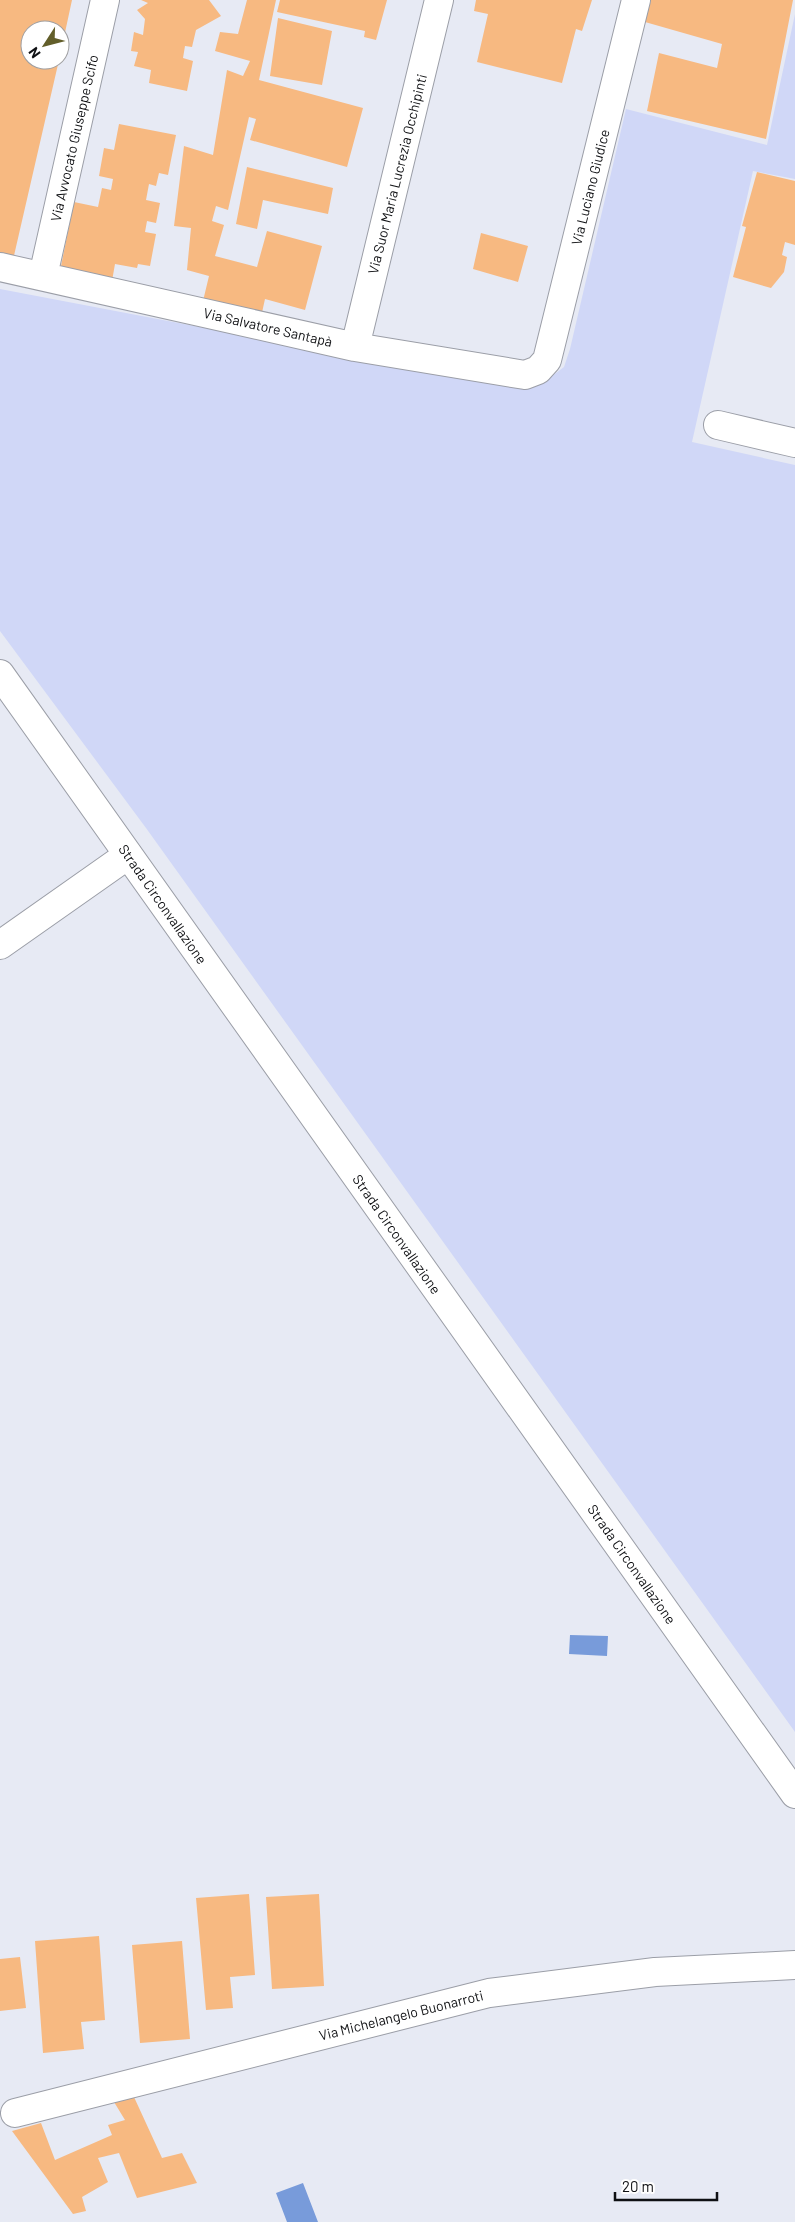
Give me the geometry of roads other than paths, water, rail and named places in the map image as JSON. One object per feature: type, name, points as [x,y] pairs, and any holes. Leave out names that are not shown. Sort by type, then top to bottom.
[{"type":"street","name":"Via Avvocato Giuseppe Scifo","points":[[43,276],[105,0]]},
{"type":"street","name":"Via Suor Maria Lucrezia Occhipinti","points":[[355,347],[439,0]]},
{"type":"street","name":"Via Luciano Giudice","points":[[538,370],[547,360],[636,0]]},
{"type":"street","name":"Via Salvatore Santapà","points":[[0,268],[43,276],[355,347],[525,375],[538,370]]},
{"type":"street","points":[[718,425],[795,443]]},
{"type":"street","name":"Strada Circonvallazione","points":[[0,674],[795,1794]]},
{"type":"street","points":[[0,945],[128,855]]},
{"type":"street","name":"Via Michelangelo Buonarroti","points":[[15,2113],[489,1993],[655,1972],[795,1965]]},
{"type":"water","points":[[570,1635],[608,1636],[607,1656],[569,1654]]},
{"type":"water","points":[[303,2183],[318,2222],[287,2222],[276,2193]]}]
